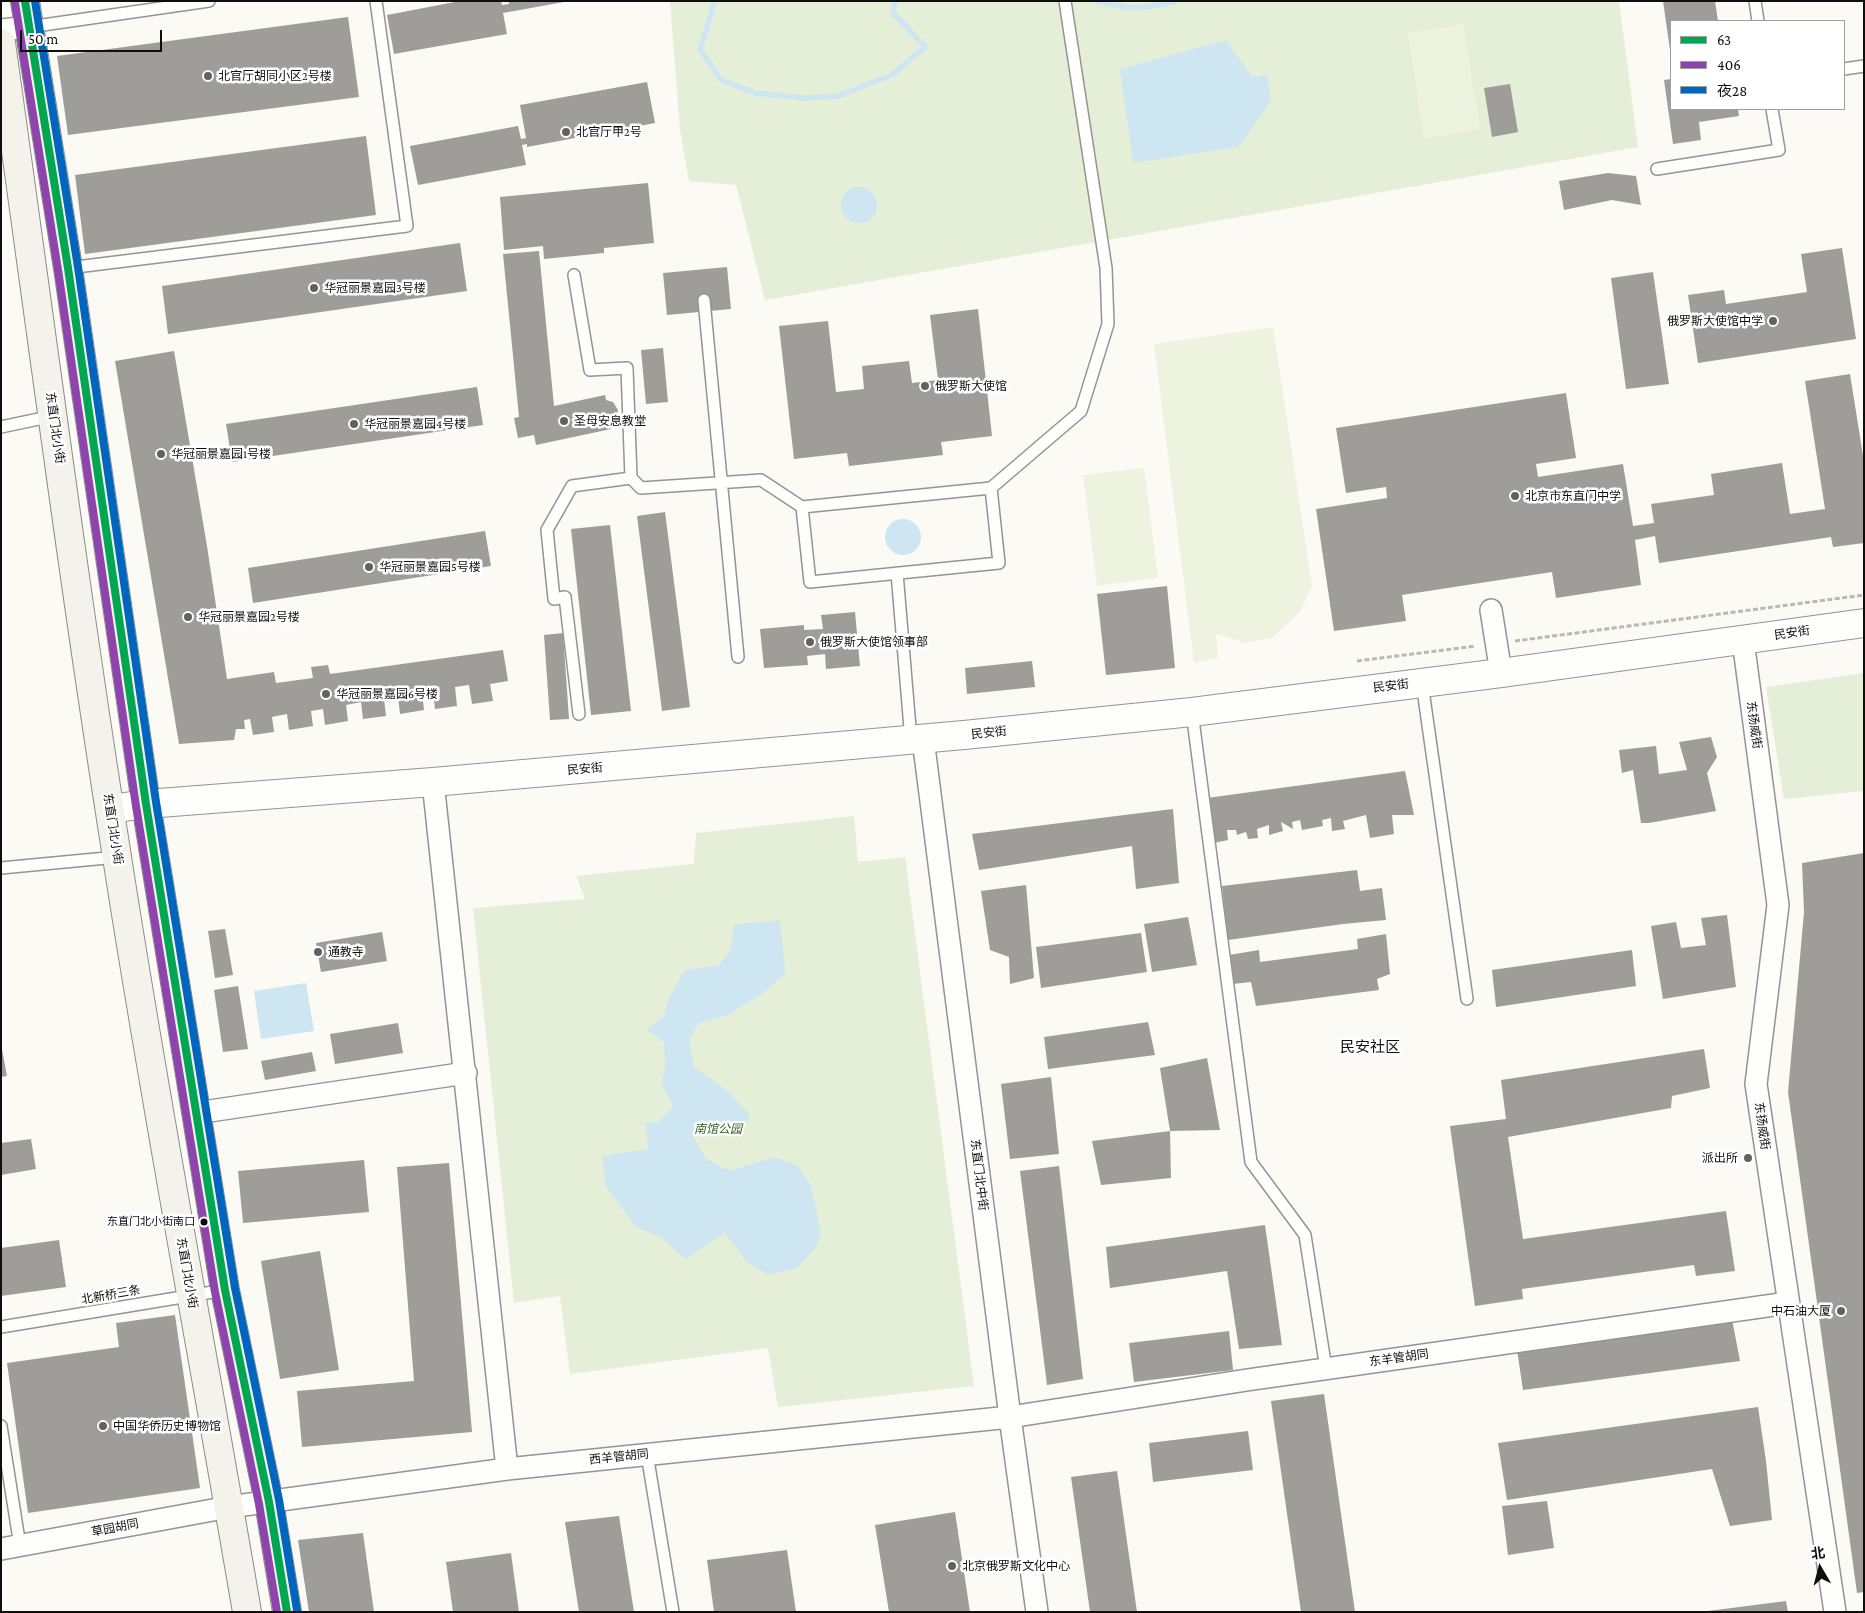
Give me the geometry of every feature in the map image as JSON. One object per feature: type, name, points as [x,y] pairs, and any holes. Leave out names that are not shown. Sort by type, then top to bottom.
[{"type":"main road","points":[[27,14],[68,268],[146,804],[196,1113],[225,1290],[269,1502],[287,1612]]},
{"type":"main road","name":"东直门北小街","points":[[1,43],[117,857],[247,1612]]},
{"type":"street","points":[[1,30],[27,14]]},
{"type":"street","points":[[1491,610],[1501,673]]},
{"type":"street","name":"民安街","points":[[110,809],[146,804],[433,782],[917,739],[1192,712],[1501,673],[1864,623]]},
{"type":"street","name":"东扬威街","points":[[1743,640],[1778,905],[1756,1084],[1835,1612]]},
{"type":"street","name":"东直门北中街","points":[[917,739],[1038,1612]]},
{"type":"street","points":[[433,782],[466,1073],[507,1469]]},
{"type":"street","points":[[196,1113],[466,1073]]},
{"type":"street","name":"东羊管胡同","points":[[1010,1417],[1326,1368],[1788,1303]]},
{"type":"street","name":"西羊管胡同","points":[[229,1507],[507,1469],[1010,1417]]},
{"type":"street","name":"草园胡同","points":[[10,1548],[229,1507]]},
{"type":"lane","points":[[27,14],[209,1]]},
{"type":"lane","points":[[68,268],[408,226],[376,1]]},
{"type":"lane","points":[[1755,1],[1758,20]]},
{"type":"lane","points":[[574,275],[590,370],[627,368],[632,478],[641,488],[761,480],[802,507],[991,488],[1081,411],[1108,324],[1106,268],[1065,3]]},
{"type":"lane","points":[[1845,69],[1864,66]]},
{"type":"lane","points":[[1657,169],[1779,150],[1772,110]]},
{"type":"lane","points":[[704,300],[738,657]]},
{"type":"lane","points":[[1,427],[53,416]]},
{"type":"lane","points":[[578,714],[565,597],[554,599],[547,530],[572,486],[632,478]]},
{"type":"lane","points":[[802,507],[810,582],[999,563],[991,488]]},
{"type":"lane","points":[[897,573],[917,739]]},
{"type":"lane","points":[[1422,682],[1467,999]]},
{"type":"lane","points":[[1192,712],[1251,1162],[1305,1235],[1326,1368]]},
{"type":"lane","points":[[1,868],[117,857]]},
{"type":"lane","name":"北新桥三条","points":[[1,1327],[225,1290]]},
{"type":"lane","points":[[1,1426],[10,1548]]},
{"type":"lane","points":[[646,1454],[673,1612]]},
{"type":"path","points":[[1357,661],[1864,595]]},
{"type":"green space","points":[[670,1],[1619,1],[1638,147],[765,300],[736,185],[689,181],[680,130]]},
{"type":"green space","points":[[1463,24],[1480,129],[1424,139],[1408,33]]},
{"type":"green space","points":[[1273,327],[1312,586],[1300,612],[1272,638],[1245,643],[1216,634],[1218,658],[1194,663],[1154,344]]},
{"type":"green space","points":[[1144,468],[1158,578],[1097,586],[1083,475]]},
{"type":"green space","points":[[1864,673],[1864,791],[1784,799],[1766,687]]},
{"type":"green space","name":"南馆公园","points":[[854,816],[858,862],[905,857],[974,1386],[778,1407],[768,1348],[570,1374],[560,1296],[514,1303],[473,908],[585,899],[576,876],[694,864],[696,833]]},
{"type":"water","points":[[1226,40],[1252,77],[1267,75],[1271,101],[1238,147],[1133,163],[1120,69]]},
{"type":"water","points":[[859,187],[872,192],[877,205],[872,218],[859,223],[846,218],[841,205],[846,192]]},
{"type":"water","points":[[903,519],[916,524],[921,537],[916,550],[903,555],[890,550],[885,537],[890,524]]},
{"type":"water","points":[[780,920],[785,974],[762,994],[728,1015],[699,1023],[689,1039],[694,1067],[729,1092],[750,1115],[743,1129],[725,1133],[701,1122],[692,1134],[706,1159],[730,1171],[773,1157],[797,1165],[811,1186],[821,1233],[816,1247],[797,1268],[769,1275],[747,1262],[725,1233],[685,1259],[662,1238],[635,1226],[606,1186],[602,1156],[648,1149],[646,1123],[658,1122],[674,1106],[661,1084],[665,1067],[664,1042],[647,1030],[664,1016],[668,1000],[685,970],[719,965],[731,949],[734,925]]},
{"type":"water","points":[[306,983],[314,1031],[261,1039],[254,991]]},
{"type":"building","points":[[460,1],[501,1],[502,5],[509,4],[509,1],[564,2],[503,13],[507,34],[394,54],[387,15]]},
{"type":"building","points":[[1663,1],[1715,1],[1718,20],[1670,20],[1670,50]]},
{"type":"building","name":"北官厅胡同小区2号楼","points":[[348,17],[359,97],[68,135],[57,56]]},
{"type":"building","points":[[1670,79],[1670,110],[1738,110],[1739,116],[1699,122],[1701,140],[1673,144],[1664,80]]},
{"type":"building","name":"北官厅甲2号","points":[[647,82],[655,123],[527,147],[527,144],[522,145],[526,165],[418,185],[410,146],[518,126],[521,139],[526,138],[520,105]]},
{"type":"building","points":[[1510,84],[1518,132],[1492,137],[1484,88]]},
{"type":"building","points":[[366,136],[376,215],[85,254],[75,175]]},
{"type":"building","points":[[1608,173],[1636,176],[1641,205],[1612,200],[1564,210],[1559,181]]},
{"type":"building","points":[[648,183],[654,243],[604,248],[604,253],[544,259],[543,246],[504,250],[500,197]]},
{"type":"building","name":"华冠丽景嘉园3号楼","points":[[460,243],[467,291],[168,334],[162,286]]},
{"type":"building","name":"俄罗斯大使馆中学","points":[[1842,248],[1856,339],[1698,363],[1688,295],[1724,290],[1726,304],[1807,292],[1801,254]]},
{"type":"building","points":[[539,251],[554,406],[605,395],[606,400],[613,402],[618,410],[617,419],[610,423],[611,429],[536,445],[534,435],[518,438],[514,418],[519,417],[503,254]]},
{"type":"building","points":[[727,267],[731,309],[667,315],[663,273]]},
{"type":"building","points":[[1653,272],[1669,384],[1626,389],[1611,278]]},
{"type":"building","name":"俄罗斯大使馆","points":[[978,309],[992,436],[941,442],[943,455],[849,466],[847,453],[794,459],[779,326],[828,321],[836,392],[864,389],[862,366],[909,361],[912,383],[938,380],[930,315]]},
{"type":"building","points":[[663,348],[668,402],[646,404],[641,350]]},
{"type":"building","points":[[174,351],[227,679],[274,672],[276,683],[313,678],[311,667],[328,665],[330,674],[503,650],[508,681],[490,684],[493,701],[472,704],[469,685],[455,687],[457,706],[435,709],[433,691],[422,692],[424,710],[400,714],[398,697],[384,699],[386,716],[363,719],[361,702],[346,705],[348,721],[325,725],[323,709],[311,711],[313,726],[289,730],[287,714],[272,717],[274,732],[253,735],[250,719],[244,720],[245,729],[236,729],[234,740],[179,744],[115,361]]},
{"type":"building","points":[[1850,374],[1864,462],[1864,543],[1833,547],[1831,537],[1659,563],[1655,536],[1635,540],[1641,585],[1556,598],[1552,572],[1402,595],[1406,621],[1334,631],[1316,509],[1387,498],[1386,487],[1346,493],[1336,428],[1566,393],[1576,458],[1536,464],[1538,477],[1623,464],[1633,526],[1654,523],[1651,504],[1714,495],[1711,474],[1782,463],[1790,514],[1825,509],[1805,381]]},
{"type":"building","name":"华冠丽景嘉园4号楼","points":[[477,387],[483,425],[232,462],[226,424]]},
{"type":"building","points":[[665,512],[690,707],[662,711],[637,516]]},
{"type":"building","points":[[610,525],[631,711],[591,715],[571,529]]},
{"type":"building","name":"华冠丽景嘉园5号楼","points":[[485,531],[491,566],[253,603],[248,568]]},
{"type":"building","points":[[1167,586],[1175,668],[1106,675],[1097,594]]},
{"type":"building","name":"俄罗斯大使馆领事部","points":[[855,612],[860,666],[826,669],[825,654],[807,656],[808,665],[764,668],[760,629],[804,625],[804,630],[823,629],[821,615]]},
{"type":"building","points":[[563,633],[569,719],[550,720],[544,635]]},
{"type":"building","points":[[1032,661],[1035,687],[967,694],[965,668]]},
{"type":"building","points":[[1711,737],[1717,757],[1707,773],[1716,811],[1641,823],[1633,770],[1622,773],[1619,750],[1656,746],[1659,774],[1687,770],[1679,742]]},
{"type":"building","points":[[1405,771],[1414,815],[1392,815],[1394,834],[1370,838],[1366,815],[1343,821],[1345,829],[1332,831],[1331,818],[1322,820],[1323,826],[1302,830],[1300,820],[1292,822],[1293,829],[1281,822],[1283,831],[1269,835],[1269,825],[1257,829],[1258,838],[1248,839],[1246,832],[1237,835],[1236,830],[1227,830],[1228,840],[1214,843],[1207,798]]},
{"type":"building","points":[[1173,809],[1179,883],[1136,889],[1132,846],[979,870],[972,834]]},
{"type":"building","name":"中石油大厦","points":[[1864,853],[1864,1592],[1857,1593],[1788,1092],[1804,912],[1802,863]]},
{"type":"building","points":[[1357,870],[1360,891],[1382,888],[1386,920],[1228,940],[1222,886]]},
{"type":"building","points":[[1026,885],[1034,978],[1010,984],[1009,957],[990,950],[981,891]]},
{"type":"building","points":[[1727,915],[1736,987],[1663,999],[1651,926],[1676,922],[1681,948],[1706,945],[1701,918]]},
{"type":"building","points":[[1188,917],[1197,965],[1152,972],[1144,924]]},
{"type":"building","points":[[225,929],[233,975],[215,978],[208,931]]},
{"type":"building","points":[[382,932],[387,961],[321,972],[316,943]]},
{"type":"building","points":[[1141,933],[1147,972],[1041,988],[1036,947]]},
{"type":"building","points":[[1386,934],[1390,974],[1377,979],[1379,990],[1256,1006],[1251,982],[1233,984],[1229,955],[1259,950],[1260,962],[1358,949],[1357,939]]},
{"type":"building","points":[[1632,950],[1636,986],[1496,1007],[1492,970]]},
{"type":"building","points":[[238,986],[248,1049],[223,1052],[214,990]]},
{"type":"building","points":[[1148,1022],[1155,1055],[1048,1069],[1044,1037]]},
{"type":"building","points":[[398,1023],[403,1053],[335,1064],[330,1034]]},
{"type":"building","points":[[1,1044],[7,1076],[1,1077]]},
{"type":"building","points":[[1704,1049],[1710,1088],[1672,1096],[1671,1108],[1508,1137],[1523,1239],[1726,1211],[1735,1271],[1696,1276],[1694,1265],[1522,1289],[1523,1299],[1475,1306],[1450,1126],[1506,1119],[1501,1080]]},
{"type":"building","points":[[312,1052],[316,1071],[265,1080],[261,1061]]},
{"type":"building","points":[[1207,1058],[1220,1130],[1170,1131],[1160,1068]]},
{"type":"building","points":[[1051,1077],[1059,1154],[1010,1159],[1001,1084]]},
{"type":"building","points":[[1170,1131],[1171,1178],[1101,1185],[1092,1141]]},
{"type":"building","points":[[31,1139],[36,1169],[1,1175],[1,1143]]},
{"type":"building","points":[[364,1160],[369,1212],[243,1223],[238,1171]]},
{"type":"building","points":[[449,1163],[472,1432],[302,1447],[297,1391],[414,1381],[397,1167]]},
{"type":"building","points":[[1059,1166],[1083,1379],[1047,1385],[1020,1171]]},
{"type":"building","points":[[1265,1225],[1282,1345],[1239,1349],[1227,1271],[1110,1288],[1106,1247]]},
{"type":"building","points":[[59,1240],[66,1287],[1,1296],[1,1248]]},
{"type":"building","points":[[320,1251],[339,1370],[280,1379],[261,1261]]},
{"type":"building","points":[[1731,1314],[1740,1361],[1523,1390],[1516,1343]]},
{"type":"building","name":"中国华侨历史博物馆","points":[[175,1315],[200,1488],[28,1513],[7,1363],[119,1347],[116,1323]]},
{"type":"building","points":[[1229,1331],[1233,1370],[1134,1382],[1129,1343]]},
{"type":"building","points":[[1324,1394],[1355,1612],[1301,1612],[1271,1401]]},
{"type":"building","points":[[1758,1407],[1772,1520],[1730,1526],[1712,1469],[1507,1500],[1498,1443]]},
{"type":"building","points":[[1248,1431],[1253,1470],[1153,1482],[1149,1443]]},
{"type":"building","points":[[1117,1471],[1137,1612],[1090,1612],[1071,1477]]},
{"type":"building","points":[[1547,1501],[1554,1548],[1508,1555],[1502,1506]]},
{"type":"building","points":[[955,1512],[970,1612],[889,1612],[875,1525]]},
{"type":"building","points":[[619,1516],[634,1612],[579,1612],[565,1522]]},
{"type":"building","points":[[363,1533],[374,1612],[309,1612],[298,1540]]},
{"type":"building","points":[[787,1550],[796,1612],[714,1612],[707,1560]]},
{"type":"building","points":[[511,1553],[519,1612],[453,1612],[446,1562]]},
{"type":"building","points":[[1786,1601],[1788,1612],[1708,1612],[1708,1611]]},
{"type":"waterway","points":[[715,1],[700,49],[721,80],[755,93],[804,98],[838,96],[892,75],[925,47],[893,13],[895,1]]},
{"type":"waterway","points":[[1098,1],[1129,8],[1154,6],[1176,1]]},
{"type":"transit line","name":"63","points":[[25,1],[68,268],[146,804],[225,1290],[269,1502],[287,1612]]},
{"type":"transit line","name":"夜28","points":[[35,1],[78,267],[156,802],[235,1288],[279,1500],[297,1610]]},
{"type":"transit line","name":"406","points":[[15,3],[58,270],[136,806],[215,1292],[259,1504],[277,1612]]},
{"type":"place","name":"北官厅胡同小区2号楼","points":[[208,76]]},
{"type":"place","name":"北官厅甲2号","points":[[566,132]]},
{"type":"place","name":"华冠丽景嘉园3号楼","points":[[314,288]]},
{"type":"place","name":"俄罗斯大使馆中学","points":[[1773,321]]},
{"type":"place","name":"俄罗斯大使馆","points":[[925,386]]},
{"type":"place","name":"圣母安息教堂","points":[[564,421]]},
{"type":"place","name":"华冠丽景嘉园4号楼","points":[[354,424]]},
{"type":"place","name":"华冠丽景嘉园1号楼","points":[[161,454]]},
{"type":"place","name":"北京市东直门中学","points":[[1515,496]]},
{"type":"place","name":"华冠丽景嘉园5号楼","points":[[369,567]]},
{"type":"place","name":"华冠丽景嘉园2号楼","points":[[188,617]]},
{"type":"place","name":"俄罗斯大使馆领事部","points":[[810,642]]},
{"type":"place","name":"华冠丽景嘉园6号楼","points":[[326,694]]},
{"type":"place","name":"通教寺","points":[[318,952]]},
{"type":"place","name":"派出所","points":[[1748,1158]]},
{"type":"place","name":"东直门北小街南口","points":[[204,1222]]},
{"type":"place","name":"中石油大厦","points":[[1841,1311]]},
{"type":"place","name":"中国华侨历史博物馆","points":[[103,1426]]},
{"type":"place","name":"北京俄罗斯文化中心","points":[[952,1566]]},
{"type":"district","name":"民安社区","points":[[1370,1047]]}]
